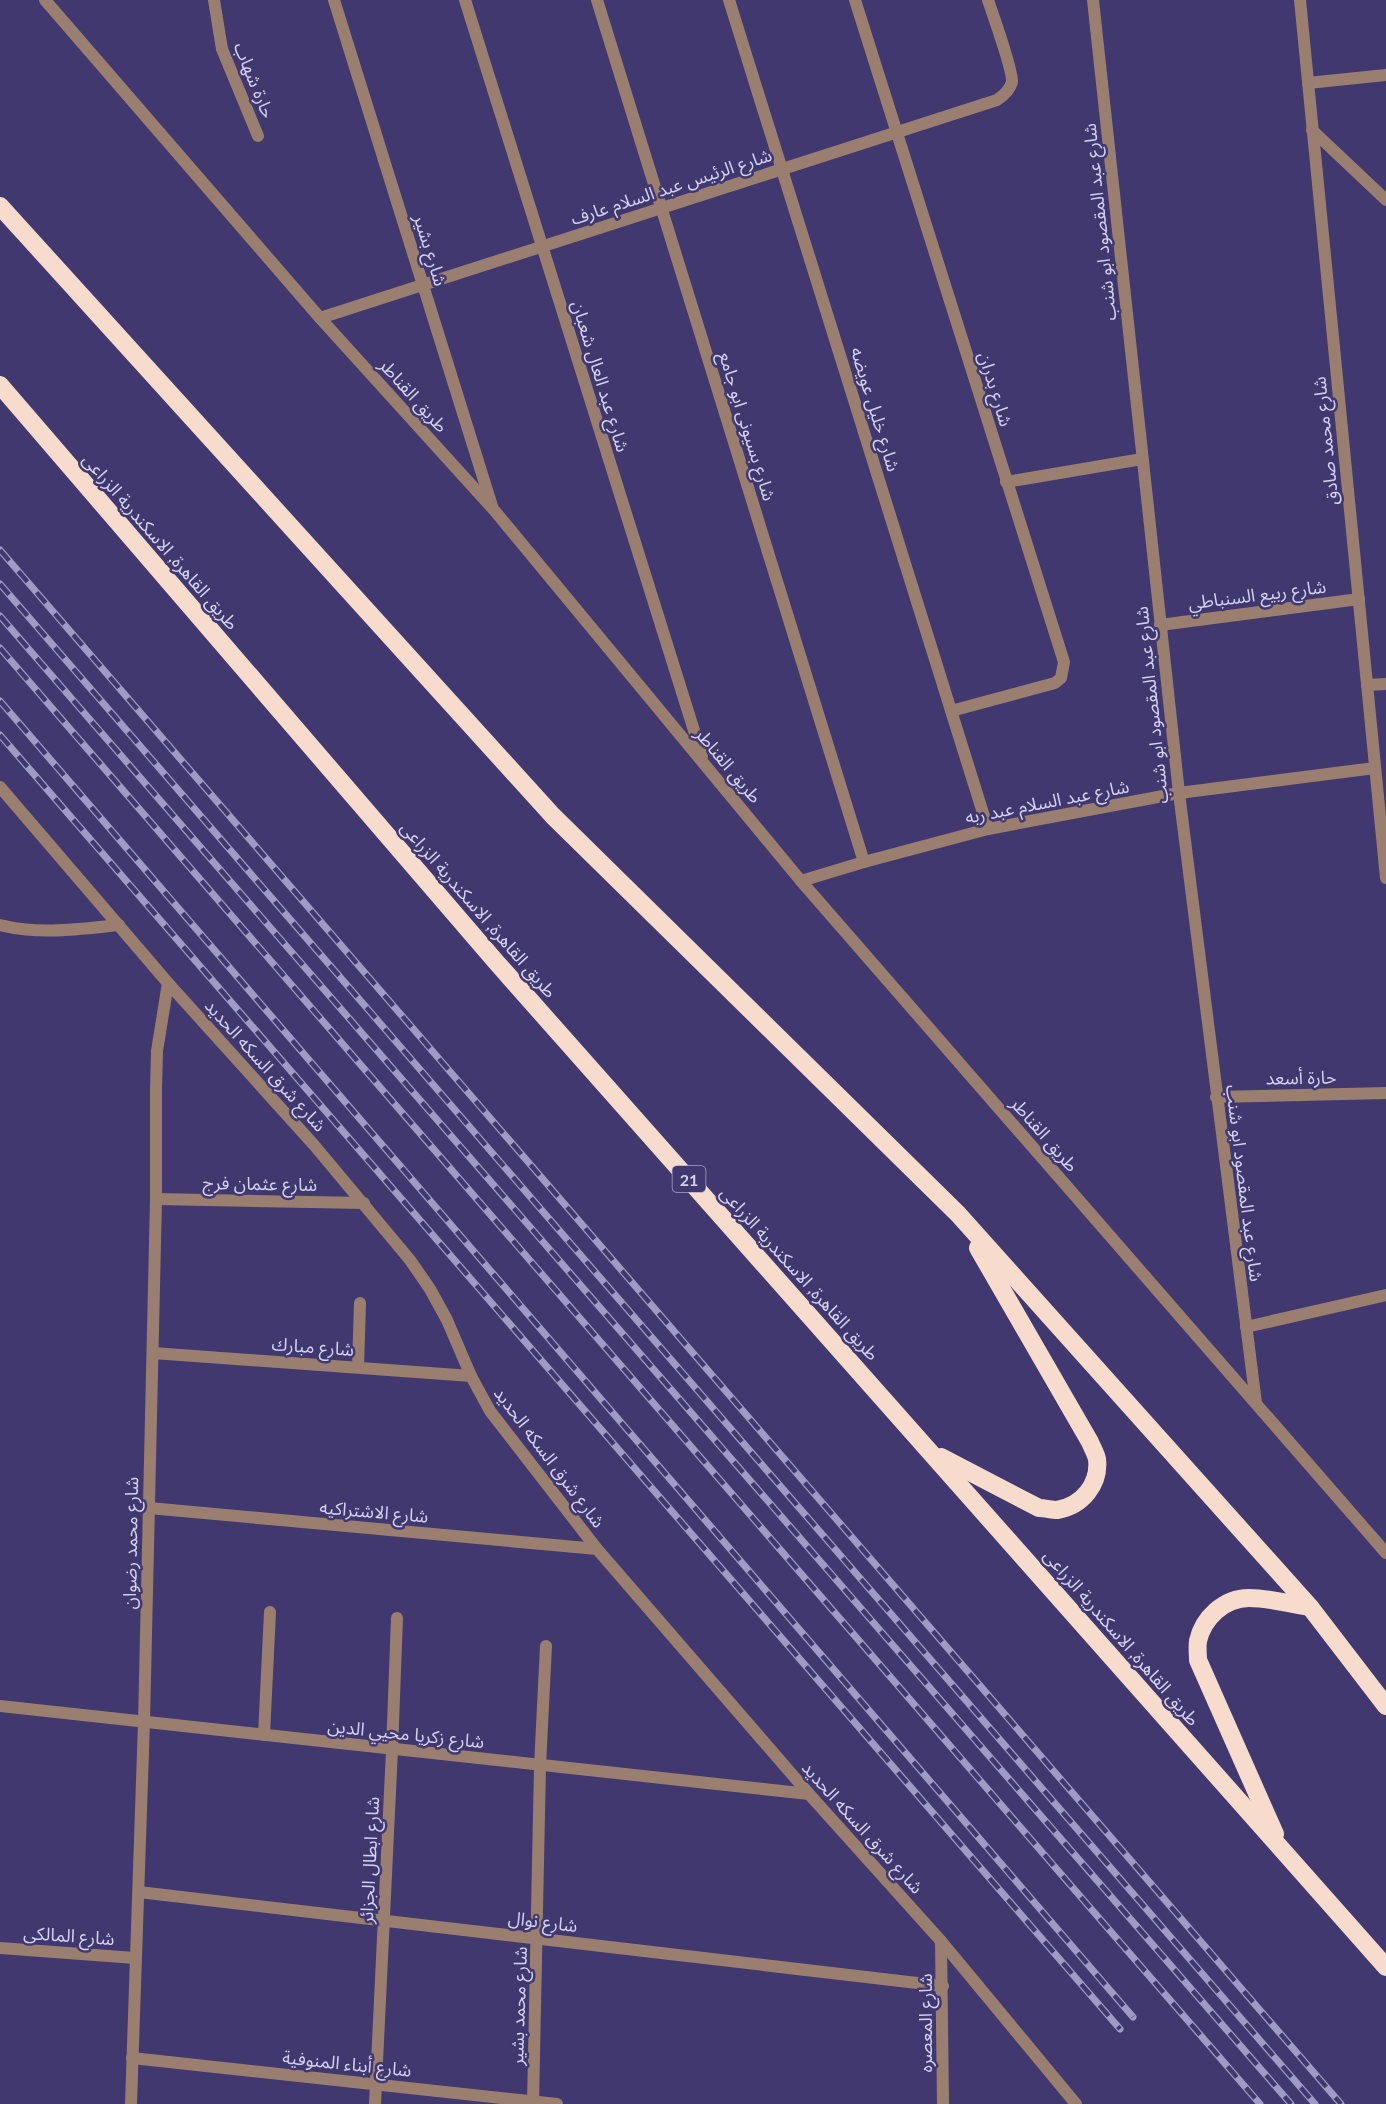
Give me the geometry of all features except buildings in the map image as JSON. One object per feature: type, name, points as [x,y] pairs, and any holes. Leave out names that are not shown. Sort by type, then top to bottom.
[{"type":"highway","points":[[0,206],[554,816],[958,1214],[1310,1607],[1386,1706]]},
{"type":"highway","name":"طريق القاهرة, الاسكندرية الزراعى","points":[[0,385],[497,963],[1386,1966]]},
{"type":"highway","points":[[931,1452],[1039,1508],[1057,1510],[1074,1505],[1088,1493],[1096,1477],[1097,1458],[1090,1442],[958,1214]]},
{"type":"highway","points":[[1283,1851],[1198,1660],[1198,1642],[1203,1625],[1214,1612],[1230,1602],[1247,1598],[1310,1607]]},
{"type":"street","name":"طريق القناطر","points":[[45,0],[320,318],[494,510],[801,881],[1386,1554]]},
{"type":"street","name":"حارة شهاب","points":[[214,0],[222,50],[258,136]]},
{"type":"street","name":"شارع بشير","points":[[334,0],[494,510]]},
{"type":"street","name":"شارع عبد العال شعبان","points":[[465,0],[704,763]]},
{"type":"street","name":"شارع بسيونى ابو جامع","points":[[597,0],[864,862]]},
{"type":"street","name":"شارع خليل عويضه","points":[[729,0],[988,829]]},
{"type":"street","name":"شارع بدران","points":[[855,0],[1064,662],[1061,678],[1048,685],[951,711]]},
{"type":"street","name":"شارع الرئيس عبد السلام عارف","points":[[320,318],[997,100],[1006,94],[1012,82],[988,0]]},
{"type":"street","name":"شارع عبد المقصود ابو شنب","points":[[1093,0],[1179,793],[1256,1404]]},
{"type":"street","name":"شارع محمد صادق","points":[[1300,0],[1375,768],[1382,799],[1386,878]]},
{"type":"street","points":[[1308,83],[1386,75]]},
{"type":"street","points":[[1312,130],[1386,200]]},
{"type":"street","points":[[1006,482],[1142,459]]},
{"type":"street","name":"شارع ربيع السنباطي","points":[[1160,625],[1359,599]]},
{"type":"street","points":[[1367,685],[1386,684]]},
{"type":"street","name":"شارع عبد السلام عبد ربه","points":[[801,881],[988,829],[1179,793],[1375,768]]},
{"type":"street","name":"شارع شرق السكه الحديد","points":[[0,787],[168,983],[314,1145],[410,1260],[430,1289],[447,1320],[471,1376],[495,1419],[597,1549],[809,1794],[942,1941],[1076,2104]]},
{"type":"street","points":[[0,925],[37,931],[62,931],[119,924]]},
{"type":"street","name":"شارع محمد رضوان","points":[[131,2104],[144,1722],[156,1199],[157,1051],[168,983]]},
{"type":"street","name":"حارة أسعد","points":[[1216,1097],[1386,1093]]},
{"type":"street","name":"شارع عثمان فرج","points":[[156,1199],[364,1203]]},
{"type":"street","points":[[1246,1327],[1386,1295]]},
{"type":"street","points":[[358,1367],[360,1302]]},
{"type":"street","name":"شارع مبارك","points":[[153,1353],[471,1376]]},
{"type":"street","name":"شارع الاشتراكيه","points":[[149,1508],[597,1549]]},
{"type":"street","points":[[264,1735],[270,1612]]},
{"type":"street","name":"شارع ابطال الجزائر","points":[[375,2104],[397,1618]]},
{"type":"street","name":"شارع محمد بشير","points":[[533,2103],[540,1766],[546,1646]]},
{"type":"street","name":"شارع زكريا محيي الدين","points":[[0,1707],[809,1794]]},
{"type":"street","name":"شارع نوال","points":[[139,1892],[943,1986]]},
{"type":"street","name":"شارع المعصره","points":[[942,1941],[943,2104]]},
{"type":"street","name":"شارع المالكى","points":[[0,1947],[135,1958]]},
{"type":"street","name":"شارع أبناء المنوفية","points":[[132,2058],[557,2104]]},
{"type":"railway","points":[[0,550],[1341,2104]]},
{"type":"railway","points":[[0,584],[1315,2104]]},
{"type":"railway","points":[[0,616],[1291,2104]]},
{"type":"railway","points":[[0,648],[1260,2104]]},
{"type":"railway","points":[[0,701],[1133,2017]]},
{"type":"railway","points":[[0,735],[1120,2029]]}]
